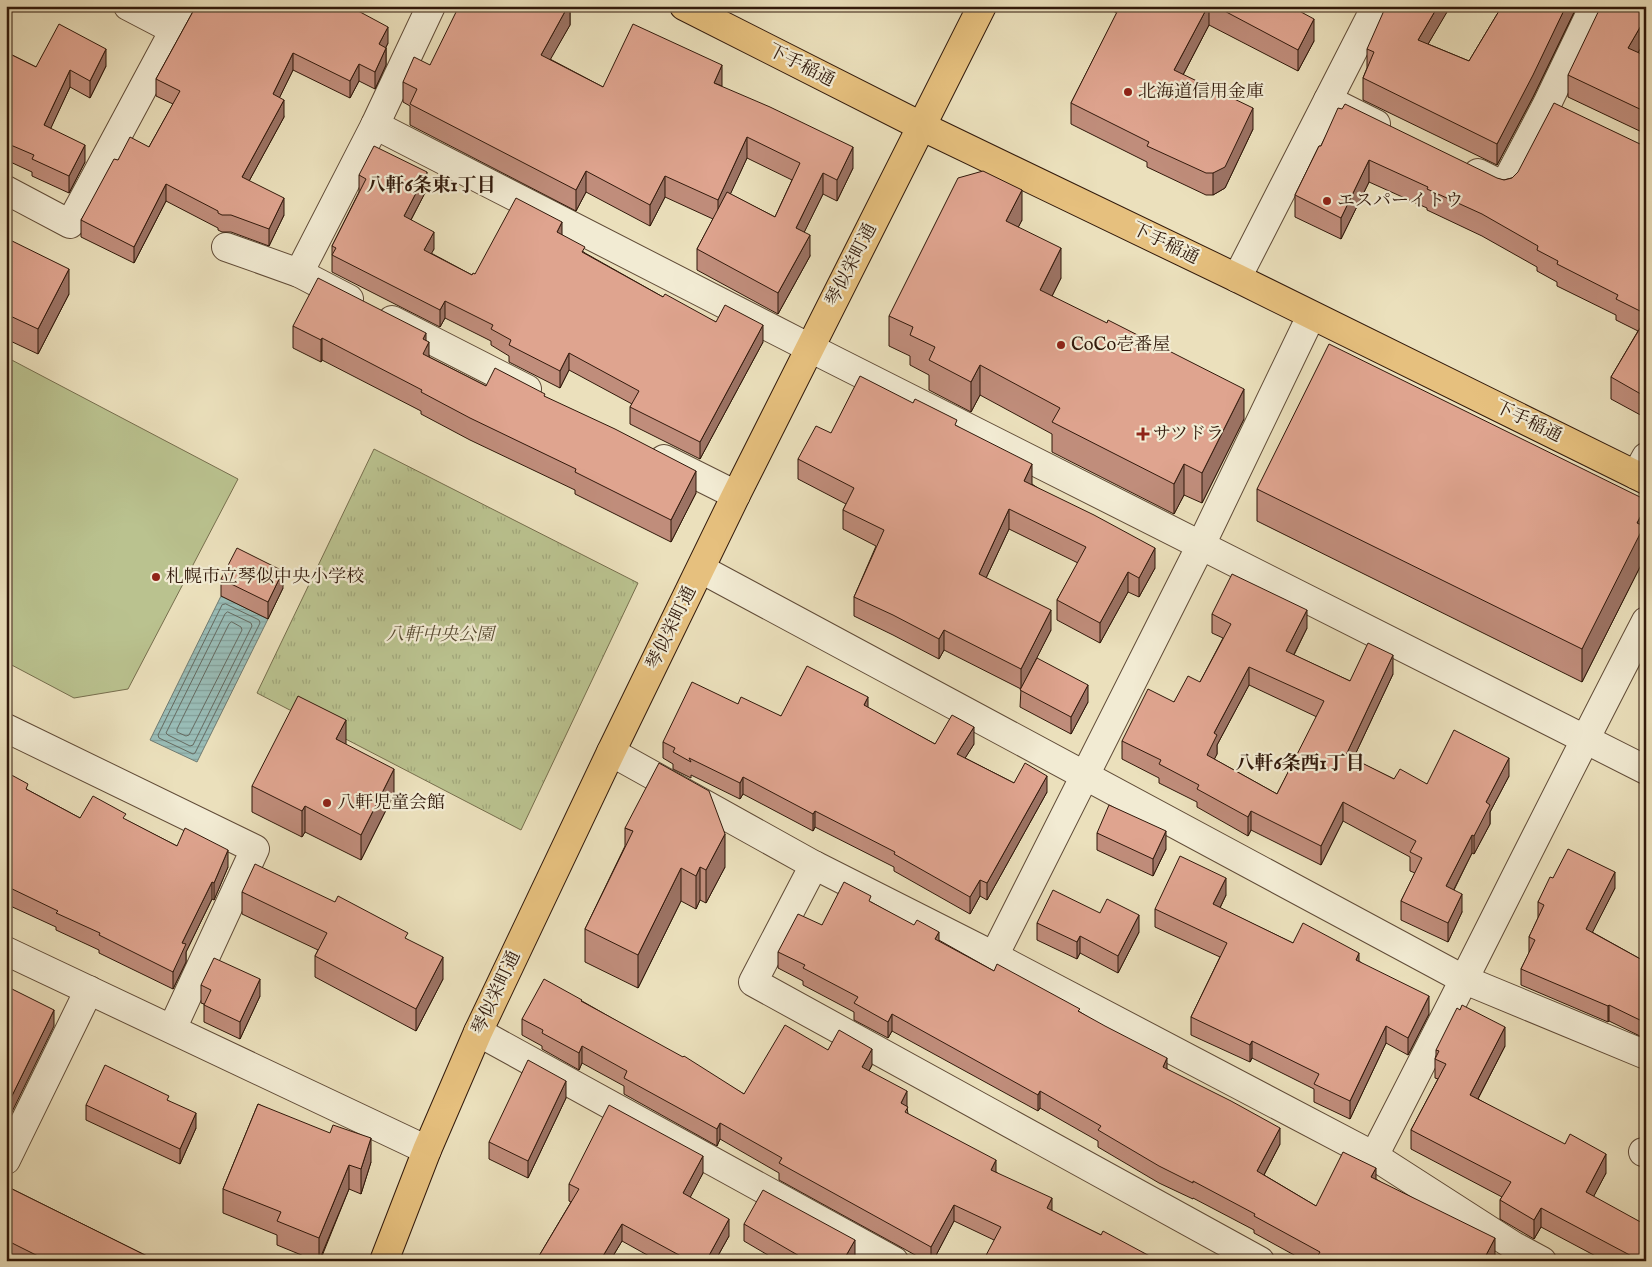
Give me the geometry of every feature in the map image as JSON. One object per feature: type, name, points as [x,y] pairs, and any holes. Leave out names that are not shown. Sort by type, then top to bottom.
[{"type":"main road","name":"琴似栄町通","points":[[384,1261],[427,1150],[478,1032],[611,752],[736,495],[982,6]]},
{"type":"main road","name":"下手稲通","points":[[699,10],[922,126],[1237,278],[1311,316],[1642,471]]},
{"type":"street","points":[[6,190],[70,224],[181,18],[128,6]]},
{"type":"street","points":[[299,273],[375,125],[431,6]]},
{"type":"street","points":[[1237,278],[1376,6]]},
{"type":"street","points":[[1460,164],[1504,186],[1556,108],[1594,6]]},
{"type":"street","points":[[1328,100],[1398,134]]},
{"type":"street","points":[[375,125],[810,348],[1646,770]]},
{"type":"street","points":[[226,247],[299,273],[546,399]]},
{"type":"street","points":[[994,956],[1201,545],[1311,316]]},
{"type":"street","points":[[643,448],[736,495]]},
{"type":"street","points":[[701,569],[1465,980],[1646,1055]]},
{"type":"street","points":[[1374,1156],[1646,621]]},
{"type":"street","points":[[6,728],[255,849],[172,1029]]},
{"type":"street","points":[[611,752],[814,865],[994,956],[1374,1156],[1510,1253],[1542,1261]]},
{"type":"street","points":[[814,865],[753,982],[1260,1261]]},
{"type":"street","points":[[6,951],[427,1150]]},
{"type":"street","points":[[6,1160],[89,990]]},
{"type":"street","points":[[478,1032],[894,1261]]},
{"type":"green space","points":[[6,357],[238,479],[128,689],[74,698],[6,662]]},
{"type":"green space","name":"八軒中央公園","points":[[374,449],[638,583],[521,830],[257,693]]},
{"type":"water","points":[[221,596],[268,619],[197,762],[150,740]]},
{"type":"building","points":[[196,6],[349,6],[388,27],[379,44],[386,48],[375,72],[359,64],[350,81],[293,53],[273,94],[284,100],[242,177],[284,198],[269,229],[231,215],[222,215],[218,211],[166,184],[134,247],[81,220],[114,159],[118,160],[130,137],[149,147],[180,91],[156,79]]},
{"type":"building","points":[[459,6],[568,6],[541,55],[603,87],[633,24],[722,65],[714,83],[770,107],[853,147],[837,180],[823,173],[796,228],[810,235],[778,293],[697,249],[727,192],[775,217],[800,163],[747,137],[718,200],[665,176],[650,205],[586,171],[576,190],[410,104],[417,89],[403,82],[414,57],[430,65]]},
{"type":"building","points":[[1120,6],[1208,6],[1174,70],[1253,108],[1225,167],[1213,173],[1206,173],[1147,146],[1149,142],[1071,103]]},
{"type":"building","points":[[1215,6],[1290,6],[1314,19],[1298,50]]},
{"type":"building","points":[[1386,6],[1438,6],[1418,40],[1469,61],[1502,6],[1566,6],[1497,144],[1363,78],[1374,52],[1367,49]]},
{"type":"building","points":[[1601,6],[1646,6],[1646,17],[1628,48],[1646,56],[1646,112],[1568,75]]},
{"type":"building","points":[[59,24],[106,49],[90,81],[70,70],[44,125],[85,145],[69,176],[32,159],[34,155],[6,143],[6,52],[36,67]]},
{"type":"building","points":[[1554,103],[1640,144],[1646,145],[1646,314],[1616,299],[1618,295],[1557,264],[1558,261],[1537,250],[1538,246],[1482,214],[1369,160],[1341,218],[1295,195],[1319,146],[1321,146],[1338,108],[1342,109],[1345,104],[1504,180],[1512,178],[1518,172]]},
{"type":"building","points":[[374,146],[427,172],[404,216],[434,232],[424,250],[472,275],[473,273],[475,274],[516,198],[562,222],[557,232],[585,247],[582,252],[663,297],[665,294],[716,322],[725,305],[763,325],[700,442],[630,407],[639,391],[569,353],[560,371],[509,345],[511,340],[491,329],[493,325],[445,301],[440,310],[332,255],[336,248],[332,246],[366,179],[359,175]]},
{"type":"building","points":[[983,171],[1022,190],[1006,221],[1061,248],[1040,290],[1107,323],[1108,320],[1244,389],[1202,473],[1184,464],[1174,484],[1052,422],[1060,408],[980,365],[971,382],[929,360],[935,347],[910,335],[913,327],[889,316],[958,178]]},
{"type":"building","points":[[6,238],[69,269],[38,329],[6,314]]},
{"type":"building","points":[[318,278],[426,333],[423,339],[429,342],[423,354],[486,386],[495,368],[545,394],[544,396],[615,429],[696,471],[671,520],[575,472],[576,469],[470,418],[421,392],[422,390],[322,338],[321,340],[293,326]]},
{"type":"building","points":[[1646,318],[1646,397],[1611,377]]},
{"type":"building","points":[[1329,344],[1646,500],[1646,506],[1637,523],[1644,526],[1582,649],[1257,489]]},
{"type":"building","points":[[860,376],[913,403],[915,399],[957,420],[955,425],[1032,464],[1024,481],[1094,515],[1155,548],[1139,578],[1128,572],[1100,623],[1057,600],[1086,547],[1009,509],[979,574],[1051,610],[1021,669],[944,630],[939,639],[854,597],[884,530],[843,510],[854,488],[798,459],[816,426],[831,433]]},
{"type":"building","points":[[237,548],[283,571],[268,602],[221,579]]},
{"type":"building","points":[[1232,574],[1307,610],[1286,651],[1350,681],[1368,643],[1393,655],[1346,755],[1394,779],[1400,769],[1427,784],[1454,730],[1509,758],[1486,802],[1490,805],[1446,886],[1462,894],[1448,923],[1401,901],[1422,858],[1410,852],[1416,841],[1343,802],[1321,846],[1251,811],[1248,817],[1197,789],[1199,785],[1159,764],[1161,760],[1122,741],[1148,689],[1174,702],[1188,676],[1200,682],[1231,624],[1212,614]],"holes":[[[1249,667],[1324,701],[1277,794],[1207,755],[1217,735],[1214,733]]]},
{"type":"building","points":[[1037,658],[1088,685],[1071,717],[1020,690]]},
{"type":"building","points":[[807,666],[868,697],[864,705],[935,744],[952,715],[974,727],[957,754],[1014,783],[1025,763],[1047,776],[987,883],[980,880],[970,897],[894,854],[895,852],[815,811],[813,814],[743,777],[740,783],[689,758],[691,762],[673,752],[675,748],[663,742],[692,682],[738,704],[741,697],[781,716]]},
{"type":"building","points":[[298,696],[346,720],[336,739],[394,769],[361,835],[305,806],[302,811],[252,786]]},
{"type":"building","points":[[659,763],[709,791],[725,834],[706,870],[700,867],[696,876],[681,868],[638,955],[585,929],[633,831],[625,828]]},
{"type":"building","points":[[6,772],[28,784],[26,789],[80,818],[93,796],[126,814],[123,818],[177,846],[185,828],[228,850],[214,883],[212,882],[182,943],[186,944],[173,972],[99,935],[100,933],[56,913],[58,911],[6,886]]},
{"type":"building","points":[[1109,805],[1166,831],[1153,859],[1097,833]]},
{"type":"building","points":[[1568,849],[1615,872],[1586,929],[1644,961],[1646,957],[1646,1023],[1609,1005],[1521,969],[1535,940],[1529,937],[1544,905],[1538,902],[1550,877],[1553,878]]},
{"type":"building","points":[[1180,856],[1226,878],[1213,904],[1293,943],[1303,923],[1359,953],[1356,960],[1429,996],[1408,1038],[1386,1026],[1350,1101],[1314,1084],[1319,1074],[1252,1041],[1250,1045],[1191,1017],[1227,943],[1155,909]]},
{"type":"building","points":[[255,864],[335,902],[338,896],[408,933],[405,938],[443,957],[416,1009],[315,956],[327,933],[242,892]]},
{"type":"building","points":[[844,882],[871,896],[869,901],[914,925],[917,920],[939,932],[935,939],[994,971],[997,964],[1080,1009],[1078,1011],[1105,1026],[1167,1058],[1163,1067],[1280,1128],[1257,1171],[1316,1206],[1343,1152],[1376,1168],[1371,1177],[1495,1238],[1483,1261],[1315,1261],[1320,1252],[1254,1216],[1255,1214],[1193,1181],[1193,1183],[1159,1166],[1098,1130],[1101,1126],[1040,1091],[1038,1095],[892,1014],[888,1022],[854,1003],[858,997],[803,968],[805,965],[778,952],[798,914],[822,925]]},
{"type":"building","points":[[1053,890],[1100,913],[1107,899],[1139,915],[1118,956],[1080,936],[1077,942],[1037,923]]},
{"type":"building","points":[[214,958],[260,979],[240,1022],[204,1005],[211,990],[201,985]]},
{"type":"building","points":[[544,979],[684,1056],[744,1094],[785,1025],[828,1050],[839,1030],[872,1049],[862,1067],[907,1091],[901,1103],[908,1107],[905,1112],[996,1160],[991,1170],[1052,1198],[1047,1208],[1101,1235],[1103,1231],[1159,1261],[983,1261],[1001,1227],[954,1205],[931,1247],[779,1163],[782,1158],[720,1123],[717,1129],[624,1078],[627,1071],[582,1046],[579,1053],[542,1033],[543,1030],[522,1019]]},
{"type":"building","points":[[6,986],[54,1010],[6,1108]]},
{"type":"building","points":[[1462,1005],[1505,1027],[1470,1095],[1565,1144],[1570,1134],[1606,1154],[1586,1192],[1646,1225],[1646,1261],[1641,1261],[1541,1208],[1534,1220],[1500,1200],[1511,1182],[1411,1130],[1446,1064],[1435,1059],[1439,1051],[1436,1050],[1457,1008],[1460,1010]]},
{"type":"building","points":[[528,1060],[566,1081],[528,1161],[489,1142]]},
{"type":"building","points":[[105,1065],[169,1096],[167,1100],[196,1113],[180,1149],[86,1105]]},
{"type":"building","points":[[258,1104],[330,1133],[333,1125],[371,1138],[361,1169],[349,1165],[319,1238],[277,1221],[281,1212],[223,1189]]},
{"type":"building","points":[[609,1105],[703,1156],[683,1193],[729,1219],[706,1261],[690,1261],[622,1224],[600,1261],[536,1261],[579,1189],[569,1184]]},
{"type":"building","points":[[6,1186],[157,1261],[48,1261],[6,1240]]},
{"type":"building","points":[[763,1190],[855,1240],[843,1261],[808,1261],[744,1224]]},
{"type":"place","name":"北海道信用金庫","points":[[1128,92]]},
{"type":"place","name":"エスパーイトウ","points":[[1327,201]]},
{"type":"place","name":"CoCo壱番屋","points":[[1061,345]]},
{"type":"place","name":"サツドラ","points":[[1143,434]]},
{"type":"place","name":"札幌市立琴似中央小学校","points":[[156,577]]},
{"type":"place","name":"八軒児童会館","points":[[327,803]]},
{"type":"district","name":"八軒6条東1丁目","points":[[431,186]]},
{"type":"district","name":"八軒6条西1丁目","points":[[1300,764]]}]
